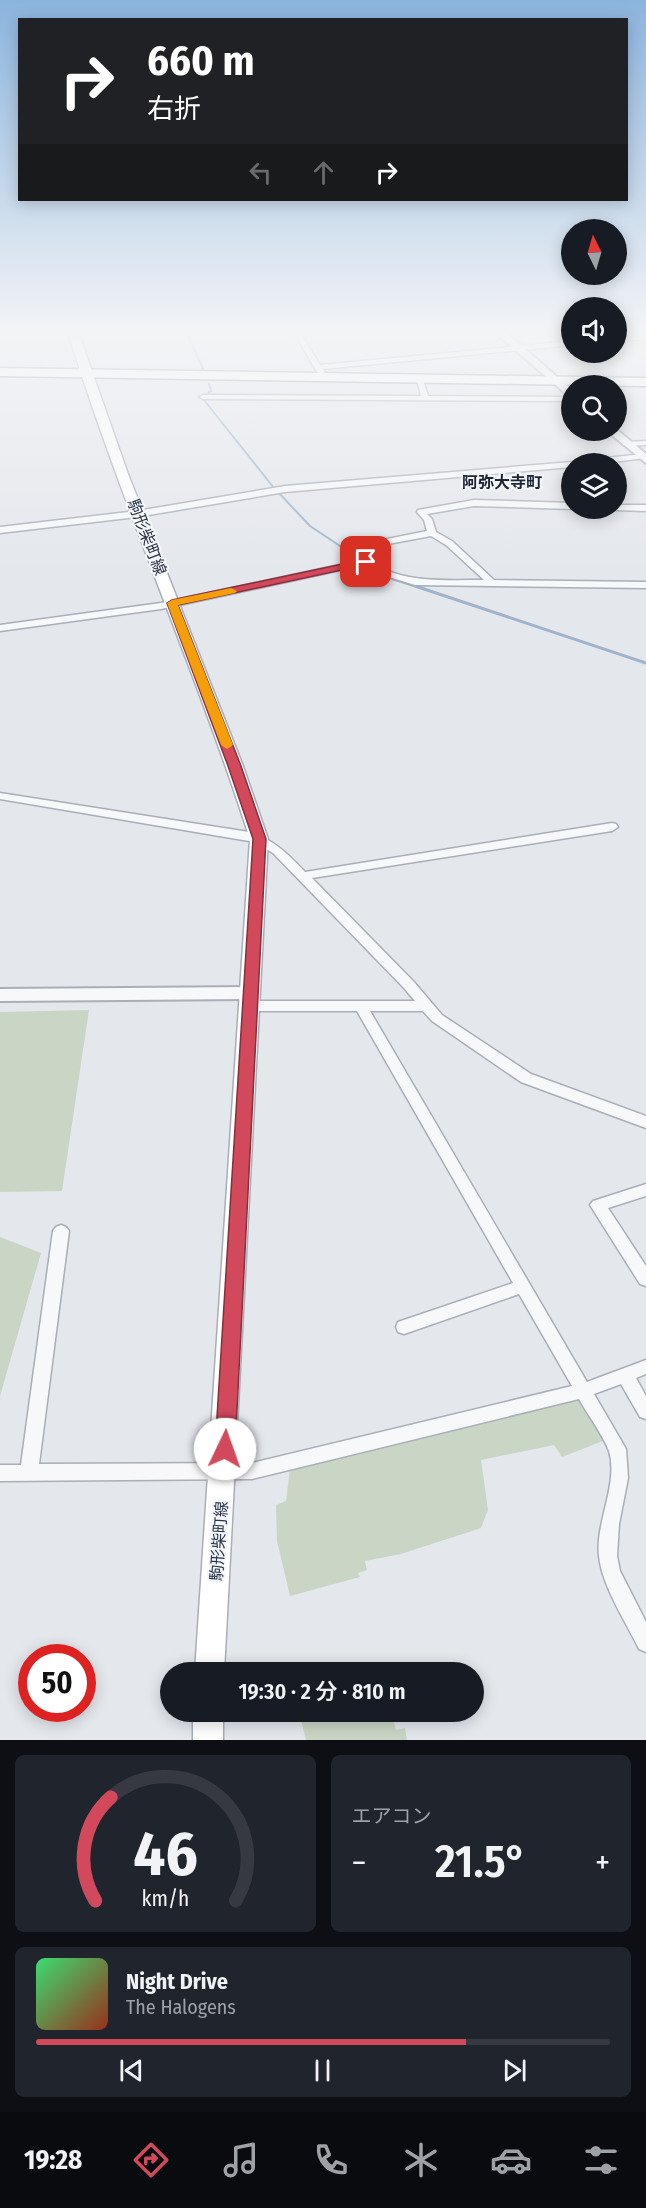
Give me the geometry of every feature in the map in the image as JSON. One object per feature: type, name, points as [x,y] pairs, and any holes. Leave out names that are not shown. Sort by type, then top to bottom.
[{"type":"main road","name":"駒形柴町線","points":[[101,410],[137,513],[235,766],[259,839],[224,1472],[211,1662]]},
{"type":"main road","points":[[208,1722],[208,1740]]},
{"type":"street","points":[[623,441],[644,458]]},
{"type":"street","points":[[626,444],[646,443]]},
{"type":"street","points":[[627,459],[644,458]]},
{"type":"street","points":[[0,530],[137,513],[285,489],[561,465]]},
{"type":"street","points":[[432,533],[428,519],[421,512],[474,503],[561,506]]},
{"type":"street","points":[[627,507],[646,508]]},
{"type":"street","points":[[491,582],[449,543],[432,533],[351,549],[366,562],[415,582],[646,585]]},
{"type":"street","points":[[0,628],[172,603],[366,562]]},
{"type":"street","points":[[0,796],[259,839],[277,850],[409,985],[424,1006],[437,1018],[526,1078],[646,1122]]},
{"type":"street","points":[[302,876],[612,827]]},
{"type":"street","points":[[0,995],[249,999],[361,1006],[424,1006]]},
{"type":"street","points":[[0,1001],[249,999]]},
{"type":"street","points":[[361,1006],[611,1437],[619,1457],[620,1471],[607,1529],[607,1562],[646,1642]]},
{"type":"street","points":[[646,1190],[598,1204],[646,1280]]},
{"type":"street","points":[[28,1473],[61,1231]]},
{"type":"street","points":[[405,1327],[524,1286]]},
{"type":"street","points":[[0,1473],[240,1473],[259,1470],[585,1390],[646,1367]]},
{"type":"street","points":[[625,1376],[646,1411]]},
{"type":"green space","points":[[89,1010],[62,1191],[0,1192],[0,1012]]},
{"type":"green space","points":[[0,1237],[41,1253],[0,1396]]},
{"type":"green space","points":[[581,1398],[608,1439],[562,1457],[554,1445],[481,1460],[488,1510],[481,1528],[401,1554],[365,1561],[367,1570],[358,1573],[360,1577],[290,1596],[277,1541],[276,1505],[286,1501],[290,1469]]},
{"type":"green space","points":[[302,1722],[394,1722],[396,1730],[405,1728],[407,1740],[306,1740]]},
{"type":"waterway","points":[[212,410],[274,488]]},
{"type":"waterway","points":[[278,492],[310,526],[343,548]]},
{"type":"waterway","points":[[372,569],[385,576],[646,663]]},
{"type":"slow traffic","points":[[227,745],[172,603],[231,591]]},
{"type":"district","name":"阿弥大寺町","points":[[502,482]]},
{"type":"route","points":[[225,1449],[259,839],[257,827],[235,766],[172,603],[366,562]]}]
